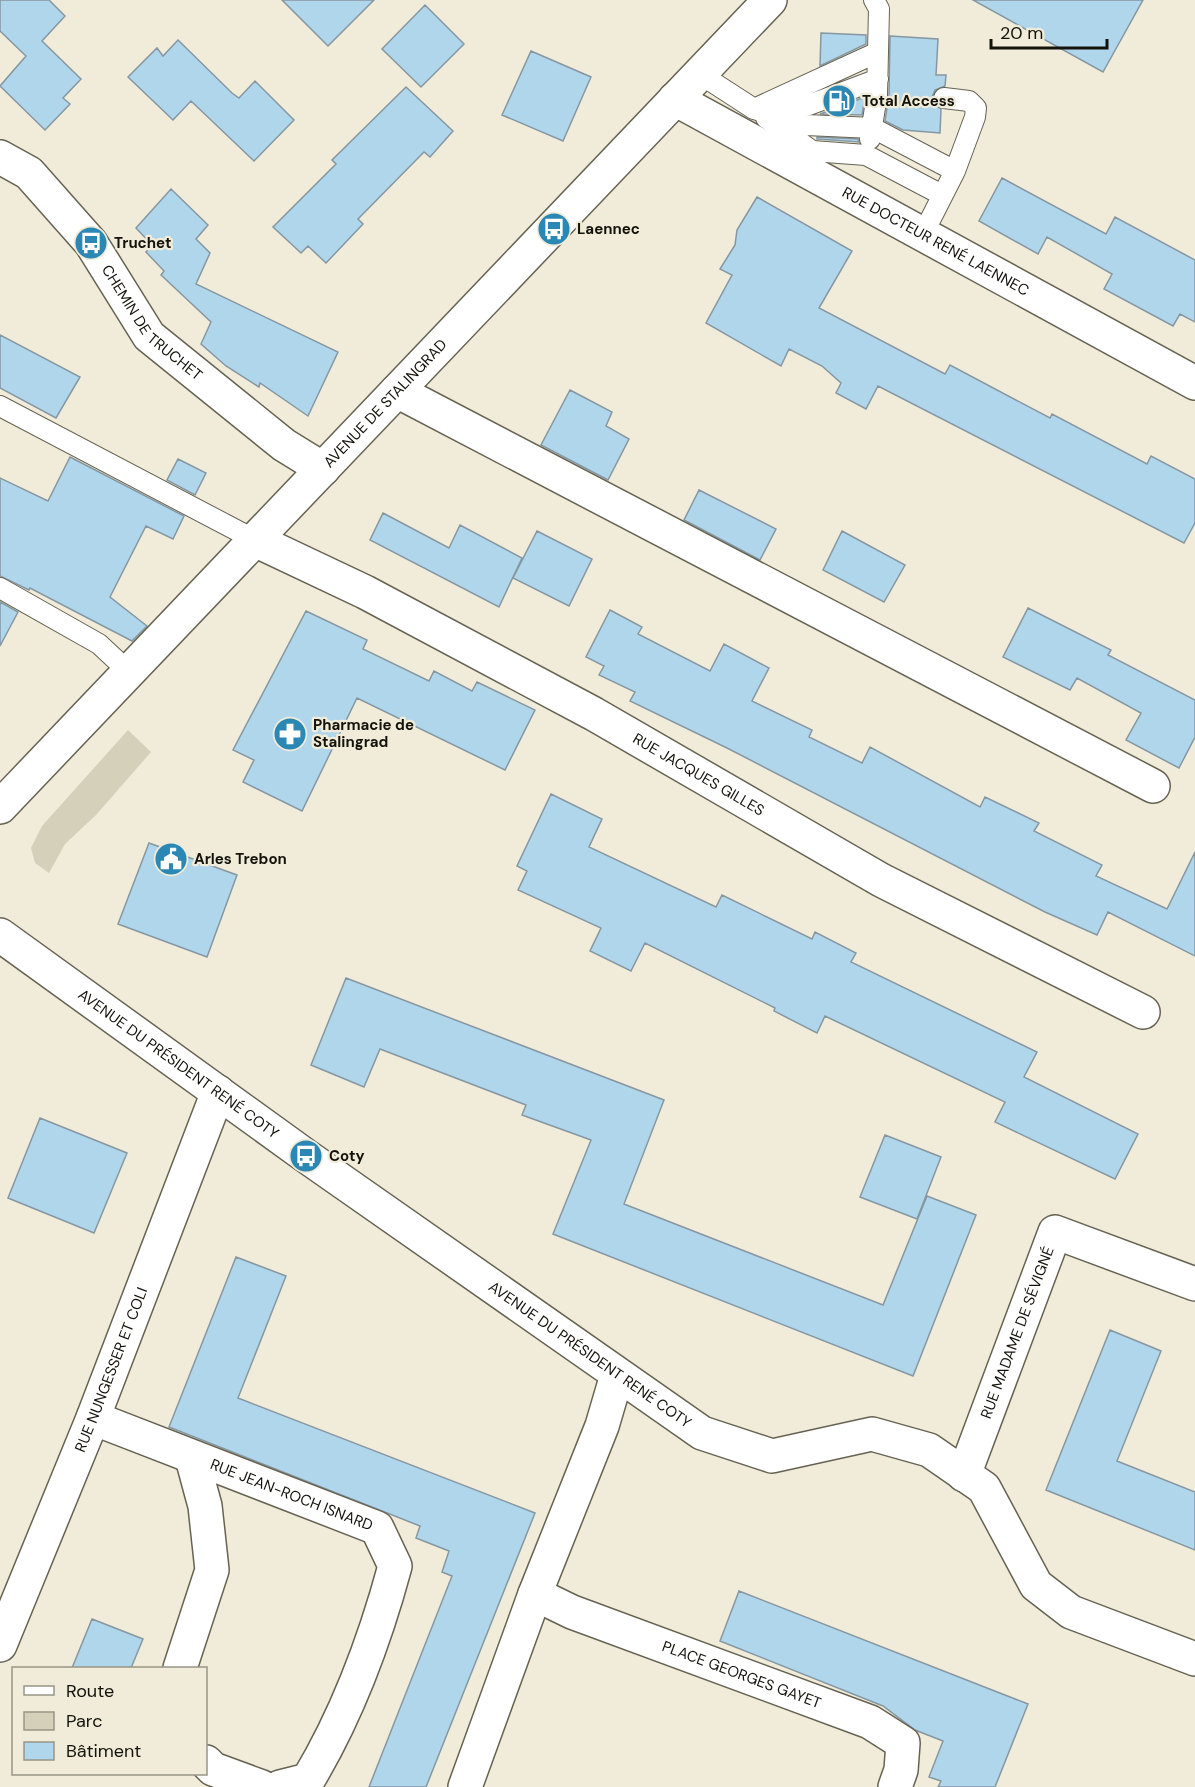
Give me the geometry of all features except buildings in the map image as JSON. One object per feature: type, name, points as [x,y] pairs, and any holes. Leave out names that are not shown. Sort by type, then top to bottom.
[{"type":"street","name":"AVENUE DE STALINGRAD","points":[[0,807],[770,0]]},
{"type":"street","name":"RUE DOCTEUR RENÉ LAENNEC","points":[[675,99],[1195,383]]},
{"type":"street","name":"CHEMIN DE TRUCHET","points":[[0,157],[29,173],[91,243],[149,336],[284,445],[323,469]]},
{"type":"street","points":[[397,391],[1153,786]]},
{"type":"street","name":"RUE JACQUES GILLES","points":[[255,540],[365,592],[594,714],[881,880],[1143,1012]]},
{"type":"street","name":"AVENUE DU PRÉSIDENT RENÉ COTY","points":[[0,935],[218,1092],[702,1433],[772,1456],[872,1434],[929,1450],[984,1488],[1036,1585],[1071,1612],[1195,1659]]},
{"type":"street","name":"RUE NUNGESSER ET COLI","points":[[0,1645],[93,1418],[218,1092]]},
{"type":"street","name":"RUE MADAME DE SÉVIGNÉ","points":[[964,1474],[1055,1232],[1195,1284]]},
{"type":"street","points":[[465,1787],[535,1594],[602,1426],[617,1375]]},
{"type":"street","name":"RUE JEAN-ROCH ISNARD","points":[[93,1418],[377,1528],[394,1566],[374,1636],[328,1746],[308,1780],[280,1787]]},
{"type":"street","name":"RUE JEAN-ROCH ISNARD","points":[[180,1667],[212,1570],[205,1506],[192,1458]]},
{"type":"street","name":"PLACE GEORGES GAYET","points":[[535,1594],[572,1612],[870,1722],[903,1743],[901,1770],[895,1787]]},
{"type":"street","points":[[207,1763],[213,1769],[261,1787]]},
{"type":"lane","points":[[866,155],[873,128],[878,79],[879,9],[874,0]]},
{"type":"lane","points":[[754,109],[878,52]]},
{"type":"lane","points":[[700,74],[812,151],[866,155],[942,195]]},
{"type":"lane","points":[[754,109],[809,105],[878,79]]},
{"type":"lane","points":[[923,234],[955,171],[975,117],[976,108],[969,101],[944,98]]},
{"type":"lane","points":[[754,109],[806,125],[873,128],[955,171]]},
{"type":"lane","points":[[0,406],[255,540]]},
{"type":"lane","points":[[0,588],[99,644],[129,672]]},
{"type":"green space","points":[[128,730],[151,752],[96,815],[65,844],[49,873],[35,863],[31,848],[42,826]]},
{"type":"place","name":"Total Access","points":[[839,101]]},
{"type":"place","name":"Laennec","points":[[554,229]]},
{"type":"place","name":"Truchet","points":[[91,243]]},
{"type":"place","name":"Pharmacie de Stalingrad","points":[[290,734]]},
{"type":"place","name":"Arles Trebon","points":[[171,859]]},
{"type":"place","name":"Coty","points":[[306,1156]]}]
